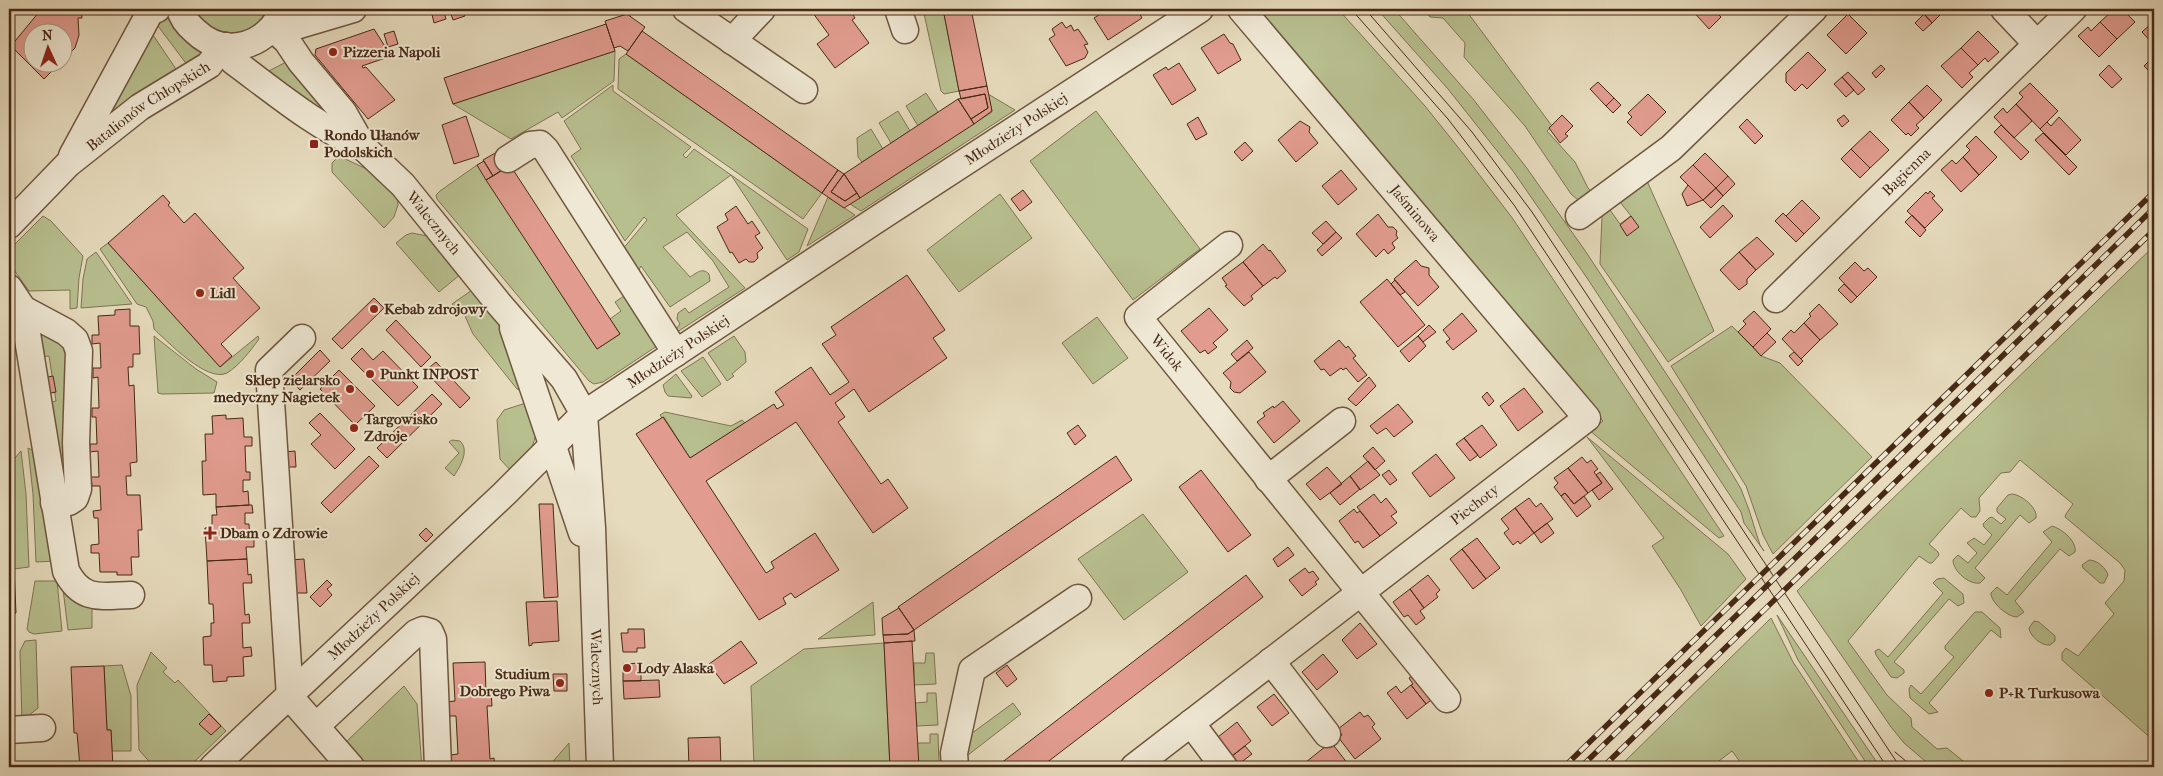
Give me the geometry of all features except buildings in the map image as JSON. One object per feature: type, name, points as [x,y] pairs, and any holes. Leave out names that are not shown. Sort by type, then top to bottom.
[{"type":"street","name":"Batalionów Chłopskich","points":[[68,164],[150,12],[156,9]]},
{"type":"street","points":[[180,9],[186,22],[201,36],[225,46],[245,45],[266,35],[277,21],[299,25],[353,9]]},
{"type":"street","points":[[686,9],[804,90]]},
{"type":"street","points":[[732,41],[762,9]]},
{"type":"street","name":"Młodzieży Polskiej","points":[[213,767],[290,697],[552,447],[584,414],[1200,9]]},
{"type":"street","name":"Jaśminowa","points":[[1241,9],[1587,418]]},
{"type":"street","points":[[1579,216],[1671,148],[1814,9]]},
{"type":"street","points":[[2004,9],[2037,44]]},
{"type":"street","name":"Bagienna","points":[[1776,299],[2073,9]]},
{"type":"street","name":"Walecznych","points":[[277,21],[287,41],[306,68],[343,112],[363,147],[403,186],[499,304],[564,379],[584,414],[589,481],[600,767]]},
{"type":"street","name":"Batalionów Chłopskich","points":[[9,225],[68,164],[140,107],[209,65],[225,46]]},
{"type":"street","name":"Walecznych","points":[[225,46],[233,61],[313,120],[327,130],[363,147]]},
{"type":"street","points":[[508,158],[530,145],[540,144],[546,150],[676,353]]},
{"type":"street","name":"Widok","points":[[1229,245],[1138,317],[1361,592]]},
{"type":"street","points":[[9,288],[22,309],[66,332],[75,340],[78,351],[76,443],[78,489],[75,498],[69,502],[54,503]]},
{"type":"street","name":"Walecznych","points":[[499,304],[520,344],[552,447],[576,511],[592,568]]},
{"type":"street","points":[[22,309],[19,358],[54,503],[64,565],[76,587],[83,593],[94,596],[131,595]]},
{"type":"street","points":[[302,338],[269,370],[290,697],[352,767]]},
{"type":"street","points":[[536,393],[542,400],[559,412],[584,414]]},
{"type":"street","name":"Piechoty","points":[[1134,767],[1587,418]]},
{"type":"street","points":[[1268,479],[1342,421]]},
{"type":"street","name":"Walecznych","points":[[552,447],[565,449],[574,454],[584,467],[589,481]]},
{"type":"street","points":[[1361,592],[1447,699]]},
{"type":"street","points":[[955,767],[954,753],[972,670],[1078,598]]},
{"type":"street","points":[[316,726],[416,633],[423,630],[430,632],[433,639],[438,767]]},
{"type":"street","points":[[1271,661],[1327,734]]},
{"type":"street","points":[[1191,723],[1224,767]]},
{"type":"street","points":[[9,730],[42,728]]},
{"type":"green space","points":[[194,9],[269,9],[252,27],[242,32],[231,33],[220,32],[210,28],[201,20]]},
{"type":"green space","points":[[923,9],[943,9],[959,91],[944,94],[941,91]]},
{"type":"green space","points":[[1261,9],[1338,9],[1425,106],[1513,219],[1724,536],[1719,538],[1589,430],[1603,421],[1256,14]]},
{"type":"green space","points":[[1377,9],[1394,9],[1473,99],[1526,167],[1586,252],[1731,472],[1741,489],[1760,545],[1764,551],[1744,523],[1741,512],[1587,278],[1513,171],[1448,89]]},
{"type":"green space","points":[[1423,9],[1465,9],[1552,126],[1547,131],[1575,162],[1588,188],[1595,196],[1585,200],[1578,200],[1571,194],[1525,126],[1464,57],[1465,43],[1443,18],[1430,17]]},
{"type":"green space","points":[[165,16],[170,17],[200,51],[201,57],[188,66],[158,26]]},
{"type":"green space","points":[[153,35],[178,72],[102,126]]},
{"type":"green space","points":[[615,51],[614,81],[562,118],[558,112],[511,139],[453,104]]},
{"type":"green space","points":[[626,54],[822,193],[803,219],[618,89],[619,59]]},
{"type":"green space","points":[[288,61],[335,119],[267,72]]},
{"type":"green space","points":[[613,85],[613,91],[691,147],[683,155],[686,158],[694,149],[808,229],[799,252],[787,260],[731,175],[676,215],[745,288],[671,336],[680,324],[677,319],[678,313],[685,308],[689,313],[729,287],[713,261],[687,232],[663,247],[690,277],[700,271],[704,271],[709,274],[710,281],[670,307],[641,266],[634,278],[622,250],[647,220],[644,217],[625,241],[571,156],[581,149],[564,121]]},
{"type":"green space","points":[[926,93],[938,112],[918,126],[906,106]]},
{"type":"green space","points":[[988,94],[1015,110],[861,211],[850,204],[992,112]]},
{"type":"green space","points":[[898,111],[910,131],[891,143],[879,123]]},
{"type":"green space","points":[[1096,111],[1200,249],[1133,300],[1030,161]]},
{"type":"green space","points":[[871,129],[883,149],[862,162],[858,157],[857,138]]},
{"type":"green space","points":[[339,156],[375,173],[397,197],[398,205],[394,217],[384,228],[332,172],[332,163]]},
{"type":"green space","points":[[477,165],[597,349],[620,334],[610,319],[621,311],[615,302],[624,296],[657,346],[603,382],[594,384],[589,381],[437,199],[436,195],[440,191]]},
{"type":"green space","points":[[1647,181],[1714,331],[1668,362],[1600,264],[1602,216],[1610,210],[1620,224],[1631,216],[1620,202]]},
{"type":"green space","points":[[1000,194],[1032,238],[959,292],[927,250]]},
{"type":"green space","points":[[828,197],[855,215],[807,246]]},
{"type":"green space","points":[[43,216],[51,221],[83,256],[77,308],[70,309],[70,290],[29,291],[9,263],[9,250]]},
{"type":"green space","points":[[412,233],[432,237],[462,273],[439,292],[396,243]]},
{"type":"green space","points":[[108,243],[220,367],[258,336],[259,339],[249,353],[227,373],[209,372],[199,367],[154,329],[153,321],[146,307],[137,304],[100,249]]},
{"type":"green space","points":[[2154,246],[2154,741],[2062,660],[2062,653],[2066,648],[2078,656],[2114,614],[2105,603],[2124,581],[2125,570],[2120,563],[2065,517],[2073,504],[2020,460],[2010,472],[2001,473],[1979,498],[1980,511],[1976,517],[1971,517],[1961,508],[1929,544],[1939,555],[1932,563],[1919,556],[1848,641],[1887,695],[1911,718],[1912,727],[1937,749],[1947,748],[1968,765],[1966,767],[1932,767],[1904,743],[1891,727],[1797,591]]},
{"type":"green space","points":[[96,252],[132,304],[81,308],[83,279],[87,259]]},
{"type":"green space","points":[[475,288],[503,331],[521,391],[517,389],[473,334],[465,316],[452,304]]},
{"type":"green space","points":[[1097,317],[1128,358],[1093,384],[1062,343]]},
{"type":"green space","points":[[1732,326],[1761,356],[1780,363],[1872,457],[1773,554],[1763,535],[1746,486],[1671,366]]},
{"type":"green space","points":[[38,329],[67,347],[71,477],[63,484],[47,403],[56,401],[49,356],[39,357]]},
{"type":"green space","points":[[154,336],[196,369],[217,382],[214,393],[158,393]]},
{"type":"green space","points":[[734,336],[745,352],[746,362],[727,381],[708,353]]},
{"type":"green space","points":[[703,357],[721,384],[702,397],[681,371]]},
{"type":"green space","points":[[676,374],[692,396],[691,398],[668,396],[665,392],[663,385]]},
{"type":"green space","points":[[529,402],[535,426],[534,440],[532,447],[512,472],[500,459],[497,420],[504,410]]},
{"type":"green space","points":[[665,412],[731,426],[742,420],[745,423],[690,458],[664,417],[662,418],[660,415]]},
{"type":"green space","points":[[1587,437],[1728,554],[1746,579],[1701,626],[1681,590],[1652,546],[1664,538]]},
{"type":"green space","points":[[452,440],[460,441],[464,449],[463,459],[454,476],[445,468],[459,453],[449,442]]},
{"type":"green space","points":[[28,448],[38,453],[55,561],[36,562],[33,494]]},
{"type":"green space","points":[[21,451],[26,494],[29,567],[14,569],[13,548],[9,547],[9,465]]},
{"type":"green space","points":[[2012,494],[2020,497],[2032,506],[2036,518],[2029,523],[2020,515],[1975,568],[1985,578],[1980,583],[1971,582],[1959,573],[1953,560],[1958,555],[1968,563],[1977,553],[1967,543],[1974,538],[1984,545],[1992,535],[1983,524],[1992,517],[2001,524],[2006,519],[1997,512],[1997,508],[2008,495]]},
{"type":"green space","points":[[1143,514],[1188,572],[1124,620],[1078,559]]},
{"type":"green space","points":[[2052,526],[2068,536],[2074,544],[2075,552],[2069,556],[2060,549],[2015,601],[2024,612],[2017,617],[2009,615],[1997,605],[1991,593],[1997,587],[2007,595],[2052,542],[2043,532]]},
{"type":"green space","points":[[2089,560],[2098,563],[2105,570],[2108,575],[2104,583],[2100,583],[2083,568],[2082,565]]},
{"type":"green space","points":[[1944,578],[1963,594],[1964,603],[1958,606],[1949,599],[1894,662],[1904,670],[1904,673],[1897,678],[1891,677],[1875,651],[1879,649],[1888,657],[1943,593],[1933,583],[1937,579]]},
{"type":"green space","points":[[35,581],[57,581],[62,631],[34,634],[27,629]]},
{"type":"green space","points":[[62,581],[90,605],[92,609],[92,628],[68,630]]},
{"type":"green space","points":[[873,602],[875,635],[818,639]]},
{"type":"green space","points":[[1975,612],[1982,612],[2000,628],[2001,638],[1991,630],[1929,703],[1938,712],[1929,714],[1910,698],[1909,689],[1911,685],[1921,694],[1954,657],[1945,649],[1945,646]]},
{"type":"green space","points":[[1777,615],[1880,767],[1869,767],[1798,660]]},
{"type":"green space","points":[[1771,618],[1793,662],[1862,767],[1744,767],[1732,751],[1711,767],[1619,767]]},
{"type":"green space","points":[[2034,621],[2039,622],[2055,636],[2055,641],[2047,645],[2036,640],[2029,628]]},
{"type":"green space","points":[[36,640],[38,708],[22,721],[20,651],[25,641]]},
{"type":"green space","points":[[884,643],[890,767],[754,767],[751,686],[804,649]]},
{"type":"green space","points":[[151,652],[167,668],[163,672],[175,683],[178,680],[226,731],[189,767],[154,767],[139,750],[137,685]]},
{"type":"green space","points":[[926,653],[934,653],[936,684],[914,685],[914,663],[925,663]]},
{"type":"green space","points":[[122,665],[131,696],[131,751],[112,751],[111,730],[107,730],[104,666]]},
{"type":"green space","points":[[404,686],[417,704],[422,767],[363,767],[344,744]]},
{"type":"green space","points":[[927,693],[936,693],[938,725],[917,726],[915,703],[927,702]]},
{"type":"green space","points":[[1013,703],[1021,714],[959,762],[964,739]]},
{"type":"green space","points":[[930,734],[938,734],[939,764],[918,765],[917,743],[930,743]]},
{"type":"green space","points":[[569,743],[570,767],[548,767]]},
{"type":"tram line","points":[[1351,9],[1448,119],[1514,205],[1887,767]]},
{"type":"tram line","points":[[1365,9],[1472,132],[1532,212],[1900,767]]},
{"type":"tram line","points":[[1895,752],[1913,767]]},
{"type":"railway","points":[[1564,767],[2154,192]]},
{"type":"railway","points":[[1581,767],[2154,208]]},
{"type":"railway","points":[[1603,767],[2154,230]]},
{"type":"place","name":"Pizzeria Napoli","points":[[333,52]]},
{"type":"place","name":"Rondo Ułanów Podolskich","points":[[314,144]]},
{"type":"place","name":"Lidl","points":[[200,293]]},
{"type":"place","name":"Kebab zdrojowy","points":[[374,309]]},
{"type":"place","name":"Punkt INPOST","points":[[370,374]]},
{"type":"place","name":"Sklep zielarsko medyczny Nagietek","points":[[350,389]]},
{"type":"place","name":"Targowisko Zdroje","points":[[354,428]]},
{"type":"place","name":"Dbam o Zdrowie","points":[[210,533]]},
{"type":"place","name":"Lody Alaska","points":[[627,668]]},
{"type":"place","name":"Studium Dobrego Piwa","points":[[560,683]]},
{"type":"place","name":"P+R Turkusowa","points":[[1989,693]]}]
